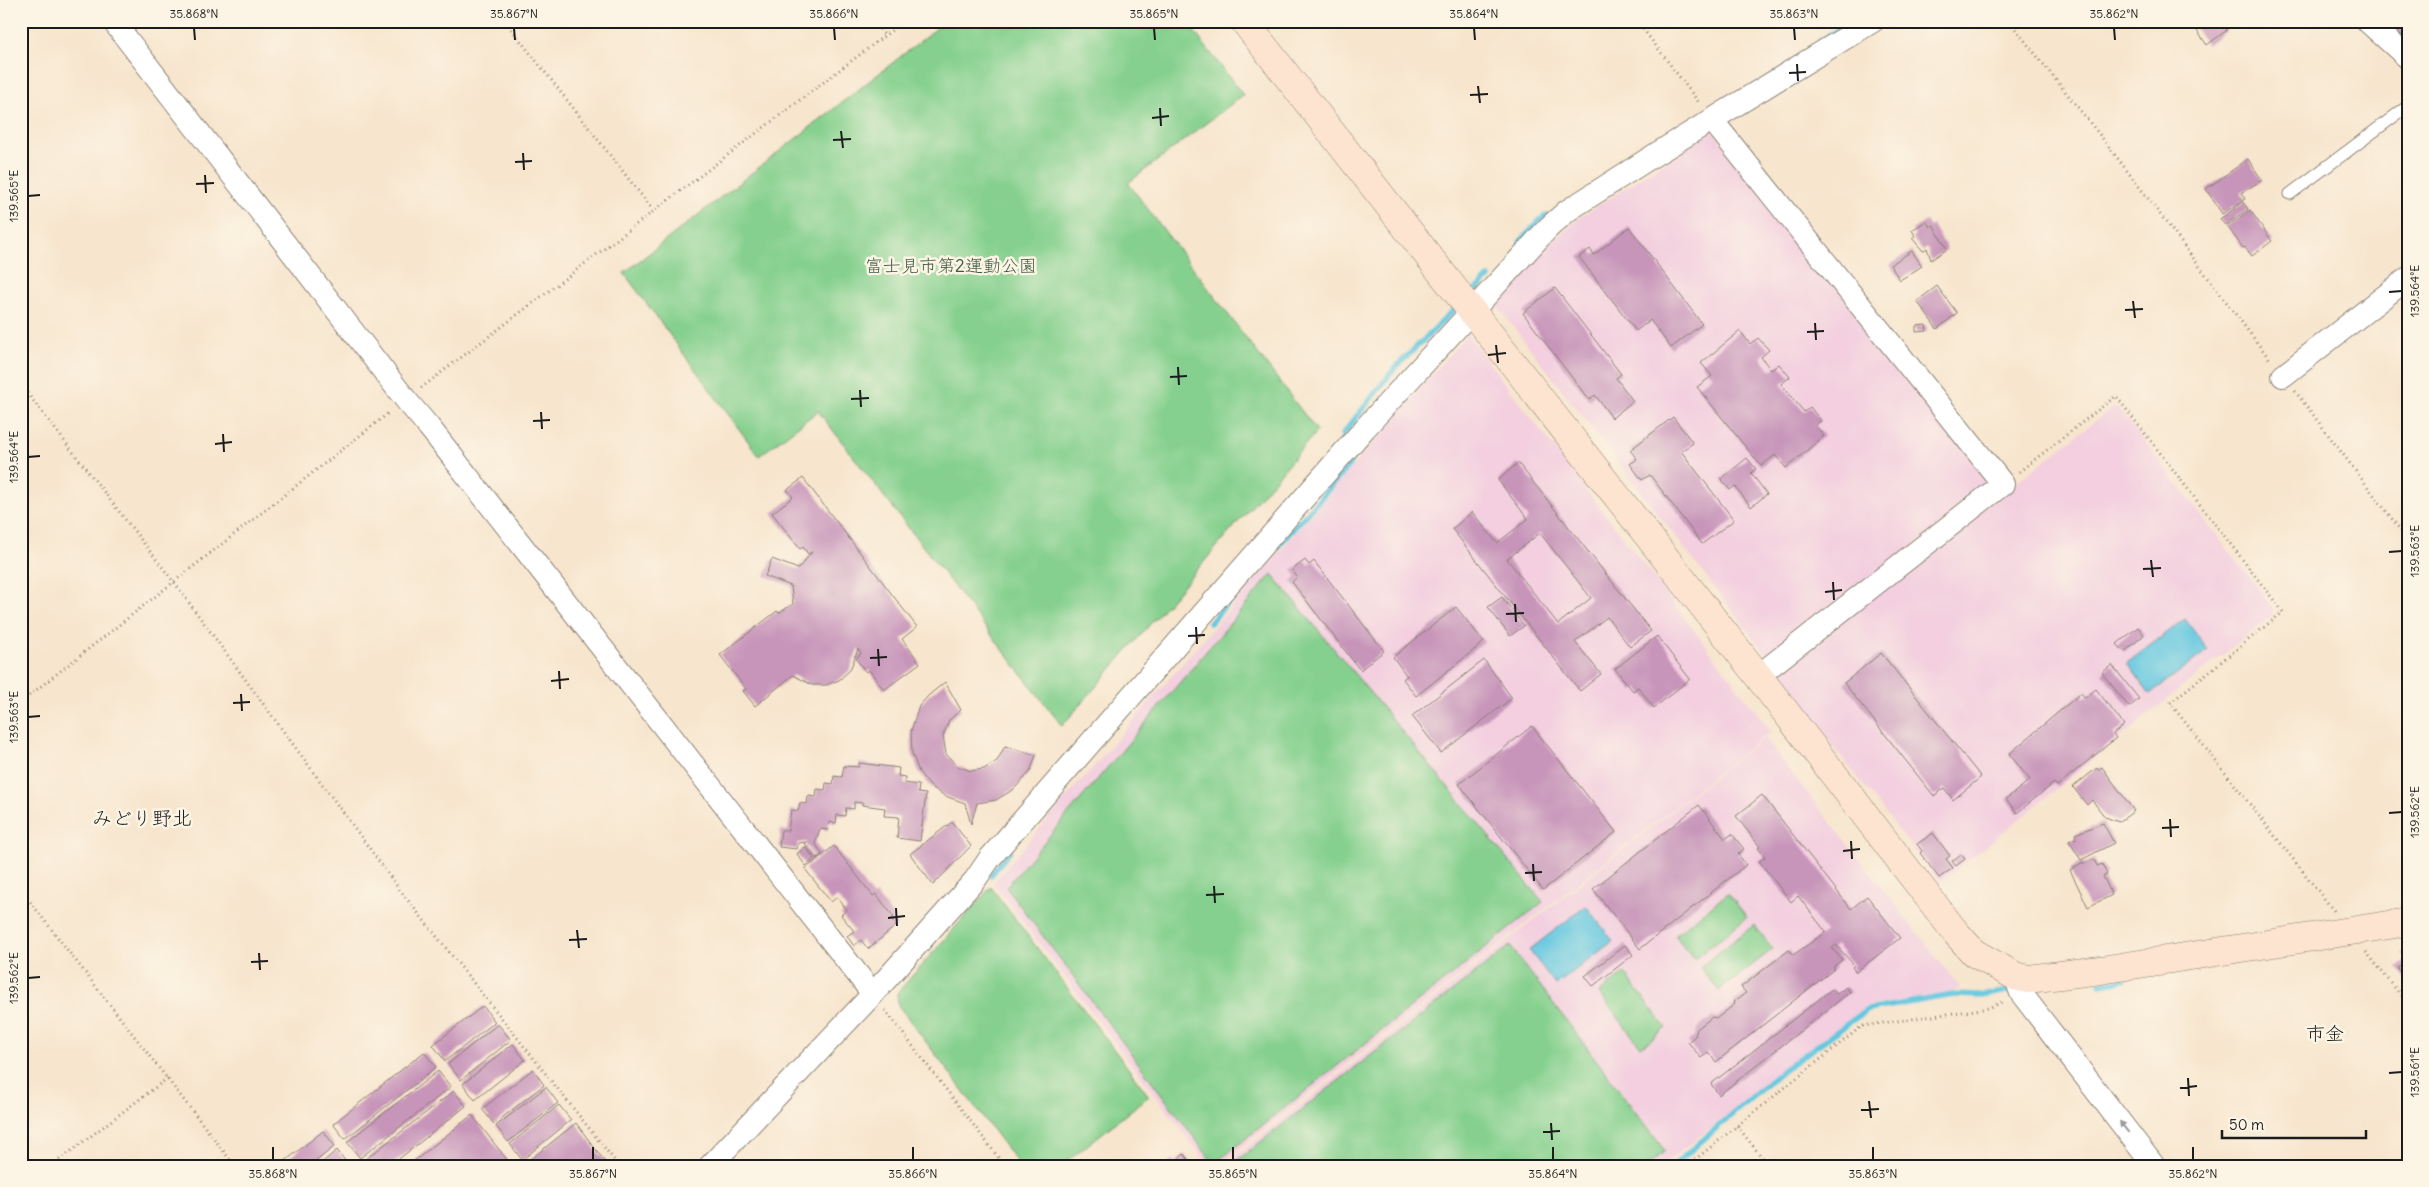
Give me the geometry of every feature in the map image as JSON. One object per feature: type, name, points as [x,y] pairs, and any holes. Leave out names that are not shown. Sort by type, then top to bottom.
[{"type":"street","points":[[112,21],[406,400],[430,426],[873,994]]},
{"type":"street","points":[[1244,21],[1758,676],[1956,933],[1974,953],[2018,985],[2154,1166]]},
{"type":"street","points":[[710,1166],[873,994],[1365,428],[1548,228],[1567,211],[1872,21]]},
{"type":"street","points":[[2367,21],[2408,58]]},
{"type":"street","points":[[1712,120],[2003,484],[1758,676]]},
{"type":"street","points":[[2283,376],[2408,278]]},
{"type":"street","points":[[2018,985],[2028,979],[2059,976],[2408,922]]},
{"type":"lane","points":[[2290,194],[2408,106]]},
{"type":"path","points":[[505,21],[653,210]]},
{"type":"path","points":[[874,21],[885,36]]},
{"type":"path","points":[[21,702],[406,400],[653,210],[904,21]]},
{"type":"path","points":[[1637,21],[1712,120]]},
{"type":"path","points":[[2009,21],[2103,139],[2408,540]]},
{"type":"path","points":[[21,385],[173,581],[403,894],[619,1166]]},
{"type":"path","points":[[2003,484],[2116,396],[2284,612],[2170,703],[2408,1004]]},
{"type":"path","points":[[21,890],[168,1078],[234,1166]]},
{"type":"path","points":[[1687,1166],[1862,1026],[1988,1008],[2018,985]]},
{"type":"path","points":[[873,994],[1005,1166]]},
{"type":"path","points":[[51,1166],[168,1078]]},
{"type":"path","points":[[1737,1126],[1768,1166]]},
{"type":"shaded area","points":[[1713,131],[1994,484],[1769,658],[1495,303],[1548,245],[1576,220]]},
{"type":"shaded area","points":[[1467,334],[1771,731],[1218,1166],[1209,1166],[993,883]]},
{"type":"shaded area","points":[[2112,408],[2118,408],[2273,608],[2272,615],[1940,883],[1777,675],[1778,668]]},
{"type":"shaded area","points":[[1764,738],[1960,987],[1953,993],[1867,1006],[1662,1166],[1223,1166]]},
{"type":"green space","name":"富士見市第2運動公園","points":[[946,21],[1186,21],[1243,95],[1128,183],[1317,431],[1062,726],[818,411],[759,456],[624,273]]},
{"type":"green space","points":[[1272,574],[1543,902],[1214,1164],[1006,887]]},
{"type":"green space","points":[[991,887],[1149,1096],[1061,1166],[1020,1166],[898,1005],[897,993]]},
{"type":"green space","points":[[1728,893],[1747,917],[1694,959],[1675,935]]},
{"type":"green space","points":[[1754,925],[1773,949],[1719,991],[1700,967]]},
{"type":"green space","points":[[1510,946],[1665,1151],[1646,1166],[1230,1166]]},
{"type":"green space","points":[[1625,973],[1666,1028],[1641,1047],[1599,993]]},
{"type":"water","points":[[2185,619],[2208,650],[2150,694],[2127,663]]},
{"type":"water","points":[[1586,906],[1613,941],[1556,985],[1529,950]]},
{"type":"building","points":[[2190,21],[2220,21],[2227,30],[2207,45]]},
{"type":"building","points":[[2394,21],[2408,21],[2408,41],[2390,25]]},
{"type":"building","points":[[2248,159],[2262,180],[2241,193],[2245,199],[2222,214],[2206,189]]},
{"type":"building","points":[[2243,202],[2248,209],[2225,225],[2220,219]]},
{"type":"building","points":[[2250,210],[2272,241],[2252,256],[2245,247],[2243,248],[2227,226]]},
{"type":"building","points":[[1926,221],[1930,227],[1933,225],[1947,249],[1931,260],[1927,248],[1923,251],[1912,238],[1915,236],[1912,230]]},
{"type":"building","points":[[1629,227],[1702,324],[1671,348],[1650,320],[1636,331],[1579,257],[1590,249],[1594,255]]},
{"type":"building","points":[[1912,251],[1922,266],[1900,280],[1890,265]]},
{"type":"building","points":[[1937,286],[1957,313],[1937,329],[1917,301]]},
{"type":"building","points":[[1555,288],[1621,374],[1616,378],[1633,401],[1612,418],[1595,395],[1589,400],[1523,313]]},
{"type":"building","points":[[1926,325],[1927,331],[1916,332],[1916,326]]},
{"type":"building","points":[[1740,331],[1750,344],[1758,338],[1769,350],[1761,357],[1771,370],[1779,364],[1790,377],[1781,384],[1804,412],[1810,407],[1821,421],[1815,425],[1824,436],[1786,468],[1775,455],[1761,466],[1697,387],[1712,376],[1701,363]]},
{"type":"building","points":[[1673,417],[1693,443],[1681,451],[1734,520],[1702,544],[1650,475],[1642,480],[1630,464],[1637,459],[1630,450]]},
{"type":"building","points":[[1747,458],[1756,469],[1751,473],[1767,494],[1751,507],[1735,486],[1730,490],[1721,479]]},
{"type":"building","points":[[1518,463],[1651,631],[1630,647],[1607,617],[1575,642],[1601,674],[1580,691],[1452,529],[1472,512],[1497,543],[1528,519],[1498,480]],"holes":[[[1540,533],[1591,598],[1558,624],[1507,559]]]},
{"type":"building","points":[[803,478],[917,627],[902,639],[920,663],[884,690],[869,670],[866,672],[856,659],[861,653],[858,649],[850,670],[839,680],[826,685],[812,685],[793,675],[755,706],[743,691],[746,689],[720,655],[777,611],[779,613],[793,604],[791,586],[765,576],[772,559],[798,569],[812,552],[808,554],[803,547],[800,549],[772,513],[793,497],[787,490]]},
{"type":"building","points":[[1305,560],[1309,565],[1314,561],[1384,651],[1360,670],[1292,582],[1297,577],[1292,570]]},
{"type":"building","points":[[1502,597],[1524,626],[1510,636],[1488,607]]},
{"type":"building","points":[[1456,607],[1484,642],[1416,696],[1403,679],[1407,676],[1393,657]]},
{"type":"building","points":[[2138,627],[2144,635],[2124,652],[2117,644]]},
{"type":"building","points":[[1657,636],[1690,679],[1654,708],[1638,687],[1633,691],[1615,669]]},
{"type":"building","points":[[1881,653],[1981,777],[1953,800],[1944,788],[1934,796],[1844,683]]},
{"type":"building","points":[[1484,660],[1512,698],[1441,753],[1412,716]]},
{"type":"building","points":[[2112,665],[2139,699],[2129,707],[2102,673]]},
{"type":"building","points":[[945,682],[961,710],[949,720],[943,736],[946,754],[957,766],[971,771],[984,769],[997,761],[1005,746],[1036,755],[1030,772],[1014,789],[996,800],[977,803],[971,824],[965,803],[945,796],[930,786],[919,772],[912,753],[911,731],[919,706]]},
{"type":"building","points":[[2096,689],[2124,725],[2113,734],[2116,738],[2057,786],[2054,783],[2017,813],[2006,799],[2030,780],[2009,754],[2081,693],[2085,698]]},
{"type":"building","points":[[1532,726],[1616,832],[1543,890],[1459,784]]},
{"type":"building","points":[[859,763],[899,768],[898,776],[905,777],[904,783],[919,785],[918,793],[926,794],[920,841],[897,838],[899,817],[884,816],[885,808],[854,802],[854,809],[846,808],[845,816],[837,815],[836,823],[829,822],[828,830],[820,829],[815,843],[822,854],[816,859],[805,844],[807,842],[798,843],[797,849],[779,847],[781,830],[788,831],[791,810],[798,811],[800,803],[807,804],[808,796],[816,797],[817,789],[825,790],[826,783],[833,784],[834,776],[842,777],[844,766],[859,767]]},
{"type":"building","points":[[2102,767],[2134,811],[2119,822],[2105,817],[2092,800],[2087,805],[2073,787],[2097,768],[2098,770]]},
{"type":"building","points":[[1762,795],[1851,909],[1867,896],[1900,938],[1856,972],[1852,967],[1854,965],[1836,945],[1832,948],[1842,960],[1834,966],[1834,969],[1716,1062],[1708,1052],[1701,1058],[1688,1042],[1695,1036],[1697,1029],[1712,1017],[1717,1018],[1735,1004],[1733,1002],[1746,993],[1741,987],[1789,950],[1793,955],[1826,932],[1798,896],[1791,902],[1759,861],[1765,857],[1758,848],[1760,847],[1736,816]]},
{"type":"building","points":[[1699,805],[1725,839],[1732,834],[1744,849],[1738,854],[1746,865],[1640,949],[1593,889]]},
{"type":"building","points":[[952,822],[971,846],[933,885],[910,854]]},
{"type":"building","points":[[2103,823],[2114,843],[2081,860],[2069,841],[2076,838],[2075,834]]},
{"type":"building","points":[[1933,833],[1950,856],[1946,859],[1953,868],[1939,878],[1920,853],[1922,851],[1917,844]]},
{"type":"building","points":[[834,846],[873,896],[876,894],[894,917],[891,919],[897,925],[868,949],[861,940],[854,946],[847,936],[854,931],[841,915],[847,910],[837,897],[831,902],[805,869]]},
{"type":"building","points":[[805,847],[814,859],[806,866],[797,854]]},
{"type":"building","points":[[1961,854],[1965,859],[1956,866],[1952,861]]},
{"type":"building","points":[[2094,859],[2097,866],[2102,864],[2107,874],[2103,876],[2112,895],[2088,907],[2070,870],[2083,862],[2083,864]]},
{"type":"building","points":[[1625,945],[1633,955],[1593,986],[1585,976]]},
{"type":"building","points":[[2408,949],[2408,977],[2405,979],[2397,968],[2407,960],[2402,953]]},
{"type":"building","points":[[1846,987],[1850,992],[1719,1095],[1711,1084],[1832,989],[1837,994]]},
{"type":"building","points":[[483,1006],[495,1022],[445,1061],[433,1045]]},
{"type":"building","points":[[498,1024],[511,1040],[461,1080],[448,1064]]},
{"type":"building","points":[[513,1044],[525,1060],[475,1100],[463,1084]]},
{"type":"building","points":[[424,1052],[436,1067],[345,1139],[333,1124]]},
{"type":"building","points":[[533,1069],[544,1085],[494,1124],[482,1109]]},
{"type":"building","points":[[438,1071],[451,1087],[360,1158],[347,1142]]},
{"type":"building","points":[[546,1087],[558,1103],[508,1142],[496,1126]]},
{"type":"building","points":[[454,1091],[466,1106],[390,1166],[366,1166],[362,1162]]},
{"type":"building","points":[[559,1105],[571,1120],[522,1160],[510,1144]]},
{"type":"building","points":[[472,1115],[512,1166],[408,1166]]},
{"type":"building","points":[[576,1123],[608,1166],[522,1166]]},
{"type":"building","points":[[323,1131],[335,1146],[310,1166],[279,1166]]},
{"type":"building","points":[[337,1150],[349,1166],[318,1166]]},
{"type":"building","points":[[1184,1154],[1193,1166],[1164,1166],[1172,1159],[1175,1162]]},
{"type":"waterway","points":[[1819,42],[1851,21]]},
{"type":"waterway","points":[[1520,242],[1547,215]]},
{"type":"waterway","points":[[1469,297],[1489,277]]},
{"type":"waterway","points":[[1346,442],[1343,434],[1395,368],[1458,306]]},
{"type":"waterway","points":[[1210,623],[1348,467],[1351,460],[1350,456]]},
{"type":"waterway","points":[[991,875],[1010,851]]},
{"type":"waterway","points":[[2100,984],[2125,980]]},
{"type":"waterway","points":[[1673,1166],[1783,1070],[1867,1010],[1953,995],[1982,996],[2013,990]]},
{"type":"district","name":"みどり野北","points":[[142,818]]},
{"type":"district","name":"市金","points":[[2325,1033]]}]
